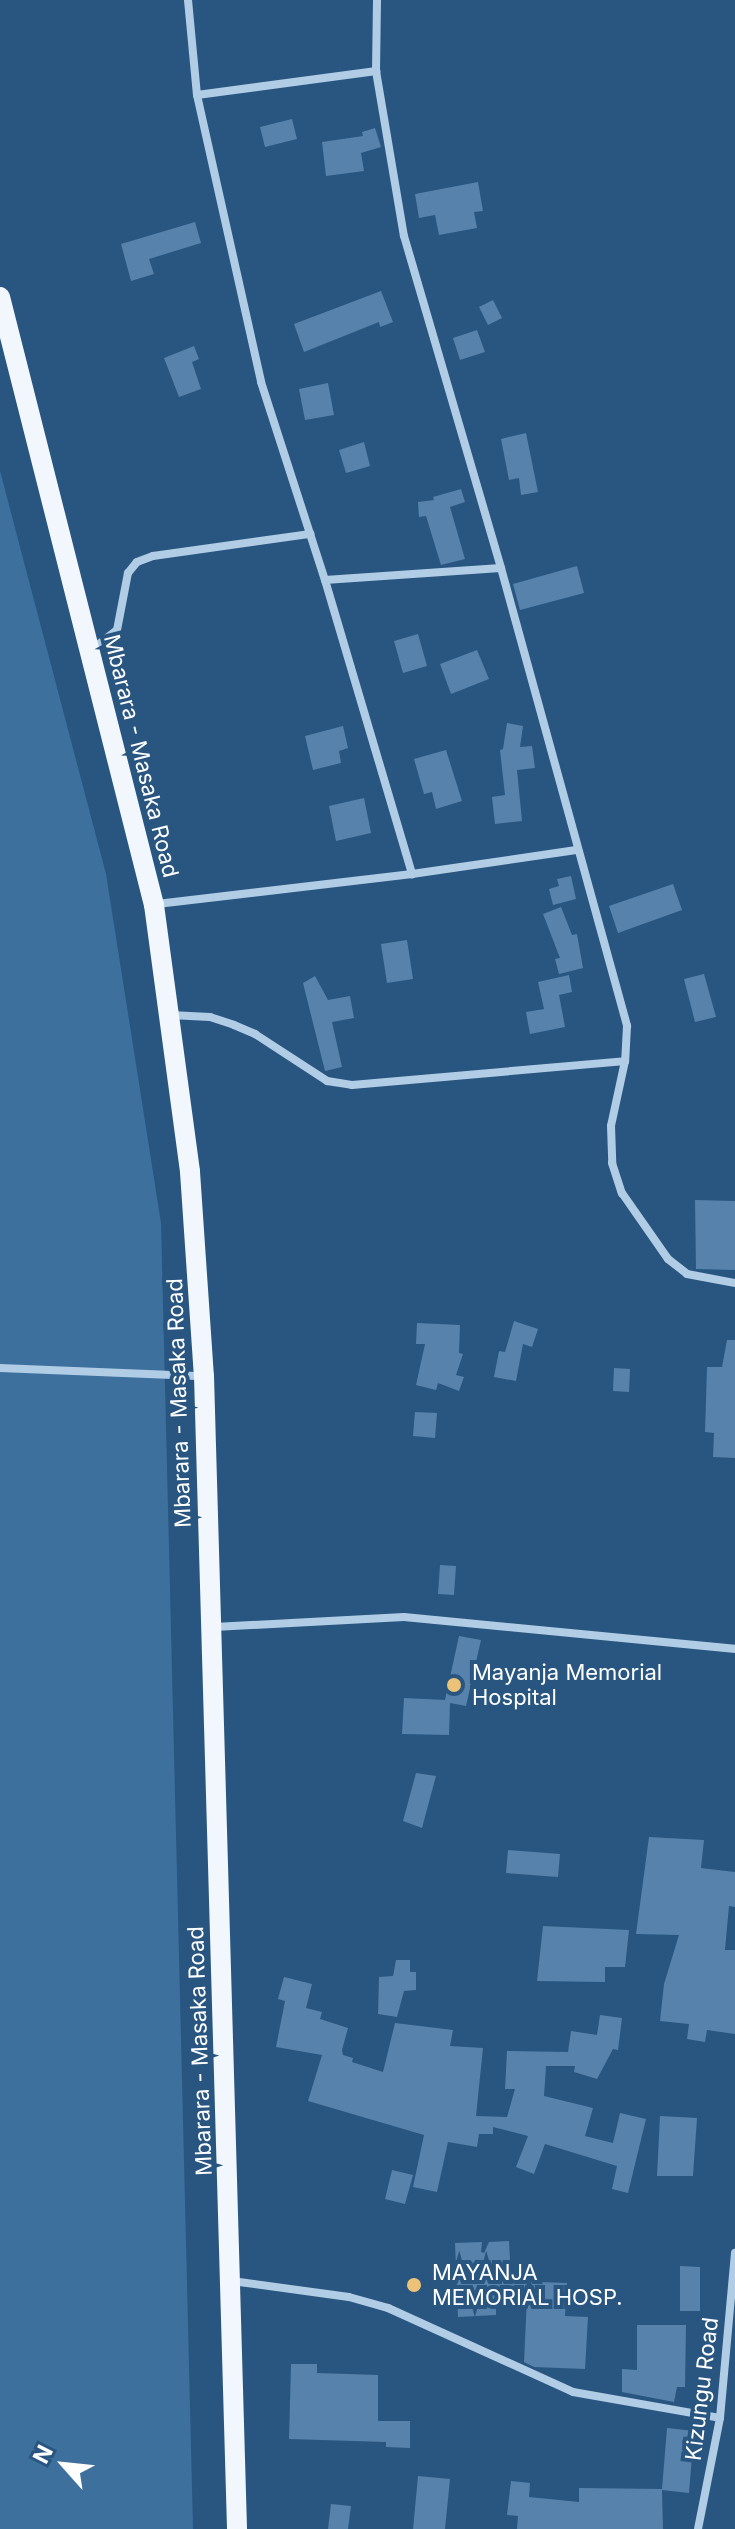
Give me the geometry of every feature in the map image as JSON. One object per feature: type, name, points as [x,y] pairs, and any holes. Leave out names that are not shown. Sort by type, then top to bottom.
[{"type":"main road","name":"Mbarara - Masaka Road","points":[[0,297],[154,905],[190,1172],[204,1376],[237,2529]]},
{"type":"street","points":[[188,0],[197,95],[261,382],[325,580],[412,874]]},
{"type":"street","points":[[377,0],[376,71],[404,236],[501,568],[576,850],[627,1026],[625,1061],[611,1126],[612,1163],[622,1193],[659,1248],[687,1274],[735,1283]]},
{"type":"street","points":[[197,95],[376,71]]},
{"type":"street","points":[[90,651],[117,630],[128,573],[137,562],[153,556],[310,534]]},
{"type":"street","points":[[325,580],[501,568]]},
{"type":"street","points":[[154,905],[412,874],[576,850]]},
{"type":"street","points":[[170,1015],[210,1017],[234,1025],[255,1034],[327,1081],[352,1085],[625,1061]]},
{"type":"street","points":[[0,1368],[204,1376]]},
{"type":"street","points":[[211,1627],[404,1617],[735,1649]]},
{"type":"street","name":"Kizungu Road","points":[[698,2529],[720,2418],[735,2253]]},
{"type":"street","points":[[229,2281],[349,2297],[388,2308],[573,2392],[720,2418]]},
{"type":"shaded area","points":[[0,471],[106,874],[161,1223],[193,2529],[0,2529]]},
{"type":"building","points":[[292,119],[297,139],[265,147],[260,127]]},
{"type":"building","points":[[375,128],[381,147],[361,153],[364,171],[326,176],[322,142],[363,136],[362,132]]},
{"type":"building","points":[[478,182],[483,211],[474,212],[477,228],[439,235],[435,215],[419,218],[415,194]]},
{"type":"building","points":[[195,222],[201,243],[149,259],[154,274],[131,281],[121,244]]},
{"type":"building","points":[[381,291],[393,322],[380,327],[379,322],[304,352],[294,324]]},
{"type":"building","points":[[493,300],[502,318],[488,325],[479,307]]},
{"type":"building","points":[[477,330],[485,352],[460,360],[453,338]]},
{"type":"building","points":[[194,346],[199,359],[192,362],[201,389],[179,397],[164,358]]},
{"type":"building","points":[[328,383],[334,415],[305,420],[299,389]]},
{"type":"building","points":[[526,433],[538,492],[521,495],[519,478],[509,480],[501,439]]},
{"type":"building","points":[[364,442],[370,466],[346,473],[339,450]]},
{"type":"building","points":[[461,489],[465,502],[450,507],[465,559],[441,565],[426,516],[419,517],[418,502],[434,500],[433,497]]},
{"type":"building","points":[[577,566],[584,593],[520,610],[513,584]]},
{"type":"building","points":[[418,634],[427,666],[403,673],[394,641]]},
{"type":"building","points":[[477,650],[489,679],[451,694],[440,664]]},
{"type":"building","points":[[507,723],[523,726],[520,747],[532,746],[535,768],[517,770],[522,821],[495,824],[492,797],[505,795],[500,750],[503,749]]},
{"type":"building","points":[[343,726],[348,748],[339,751],[341,763],[313,770],[305,736]]},
{"type":"building","points":[[446,750],[462,801],[436,809],[432,792],[424,794],[414,759]]},
{"type":"building","points":[[364,798],[371,833],[336,841],[329,806]]},
{"type":"building","points":[[571,876],[576,899],[553,905],[549,889],[559,886],[557,879]]},
{"type":"building","points":[[673,884],[682,910],[618,933],[609,906]]},
{"type":"building","points":[[561,907],[572,935],[577,934],[583,968],[559,974],[555,959],[560,958],[543,914]]},
{"type":"building","points":[[407,940],[413,979],[387,983],[381,944]]},
{"type":"building","points":[[704,974],[716,1017],[695,1022],[684,979]]},
{"type":"building","points":[[569,975],[572,992],[559,995],[565,1027],[530,1034],[526,1012],[544,1009],[538,982]]},
{"type":"building","points":[[315,976],[328,1000],[350,996],[354,1018],[332,1022],[342,1067],[325,1071],[303,983]]},
{"type":"building","points":[[695,1200],[735,1201],[735,1270],[696,1269]]},
{"type":"building","points":[[514,1321],[538,1329],[532,1347],[523,1344],[516,1381],[494,1377],[499,1351],[505,1352]]},
{"type":"building","points":[[417,1323],[460,1325],[459,1353],[463,1354],[456,1375],[464,1377],[459,1391],[438,1383],[436,1390],[416,1385],[425,1344],[416,1344]]},
{"type":"building","points":[[727,1340],[735,1340],[735,1458],[713,1457],[714,1433],[705,1432],[707,1367],[722,1367]]},
{"type":"building","points":[[614,1368],[630,1369],[629,1392],[613,1391]]},
{"type":"building","points":[[415,1412],[437,1413],[435,1438],[413,1436]]},
{"type":"building","points":[[440,1565],[456,1566],[454,1595],[438,1594]]},
{"type":"building","points":[[459,1636],[481,1640],[466,1706],[450,1703],[449,1735],[402,1734],[404,1698],[445,1700]]},
{"type":"building","points":[[416,1773],[436,1776],[422,1828],[403,1821]]},
{"type":"building","points":[[649,1837],[704,1840],[701,1868],[735,1872],[735,1907],[729,1906],[725,1950],[735,1950],[735,2034],[707,2030],[705,2042],[687,2039],[689,2024],[660,2021],[664,1984],[679,1935],[636,1934]]},
{"type":"building","points":[[508,1850],[560,1854],[558,1877],[506,1873]]},
{"type":"building","points":[[543,1926],[629,1930],[625,1967],[605,1967],[605,1982],[537,1981]]},
{"type":"building","points":[[396,1960],[410,1960],[410,1972],[416,1972],[416,1990],[404,1991],[397,2017],[378,2014],[379,1977],[393,1976]]},
{"type":"building","points":[[284,1977],[312,1984],[306,2008],[322,2012],[320,2019],[348,2028],[342,2050],[343,2055],[353,2058],[352,2062],[383,2072],[395,2023],[453,2030],[450,2046],[483,2048],[476,2116],[507,2117],[515,2089],[505,2089],[507,2051],[568,2052],[571,2031],[597,2035],[600,2015],[622,2018],[618,2050],[613,2049],[597,2079],[574,2072],[575,2066],[546,2066],[544,2096],[593,2108],[585,2136],[613,2143],[620,2113],[646,2119],[628,2193],[612,2189],[617,2166],[545,2144],[534,2174],[516,2167],[528,2136],[493,2127],[493,2134],[479,2134],[477,2147],[448,2142],[437,2192],[413,2187],[424,2135],[308,2101],[322,2055],[276,2047],[285,2001],[278,1999]]},
{"type":"building","points":[[660,2116],[697,2118],[693,2176],[657,2176]]},
{"type":"building","points":[[392,2170],[413,2175],[405,2204],[385,2199]]},
{"type":"building","points":[[509,2241],[511,2281],[567,2283],[565,2316],[588,2317],[585,2369],[534,2367],[524,2362],[527,2297],[496,2298],[496,2315],[458,2317],[455,2243],[482,2242],[481,2252],[484,2253],[489,2242]]},
{"type":"building","points":[[680,2266],[700,2267],[700,2311],[680,2311]]},
{"type":"building","points":[[637,2325],[686,2325],[685,2387],[677,2387],[674,2402],[622,2392],[622,2369],[637,2370]]},
{"type":"building","points":[[291,2364],[317,2364],[317,2373],[378,2375],[378,2421],[410,2421],[410,2448],[386,2447],[386,2442],[289,2439]]},
{"type":"building","points":[[667,2428],[694,2431],[689,2493],[662,2490],[663,2529],[517,2529],[518,2516],[507,2515],[511,2481],[530,2483],[529,2497],[579,2502],[579,2488],[662,2489]]},
{"type":"building","points":[[418,2476],[450,2479],[445,2529],[413,2529]]},
{"type":"building","points":[[331,2504],[351,2506],[348,2529],[328,2529]]},
{"type":"place","name":"Mayanja Memorial Hospital","points":[[454,1685]]},
{"type":"place","name":"MAYANJA MEMORIAL HOSP.","points":[[414,2285]]}]
